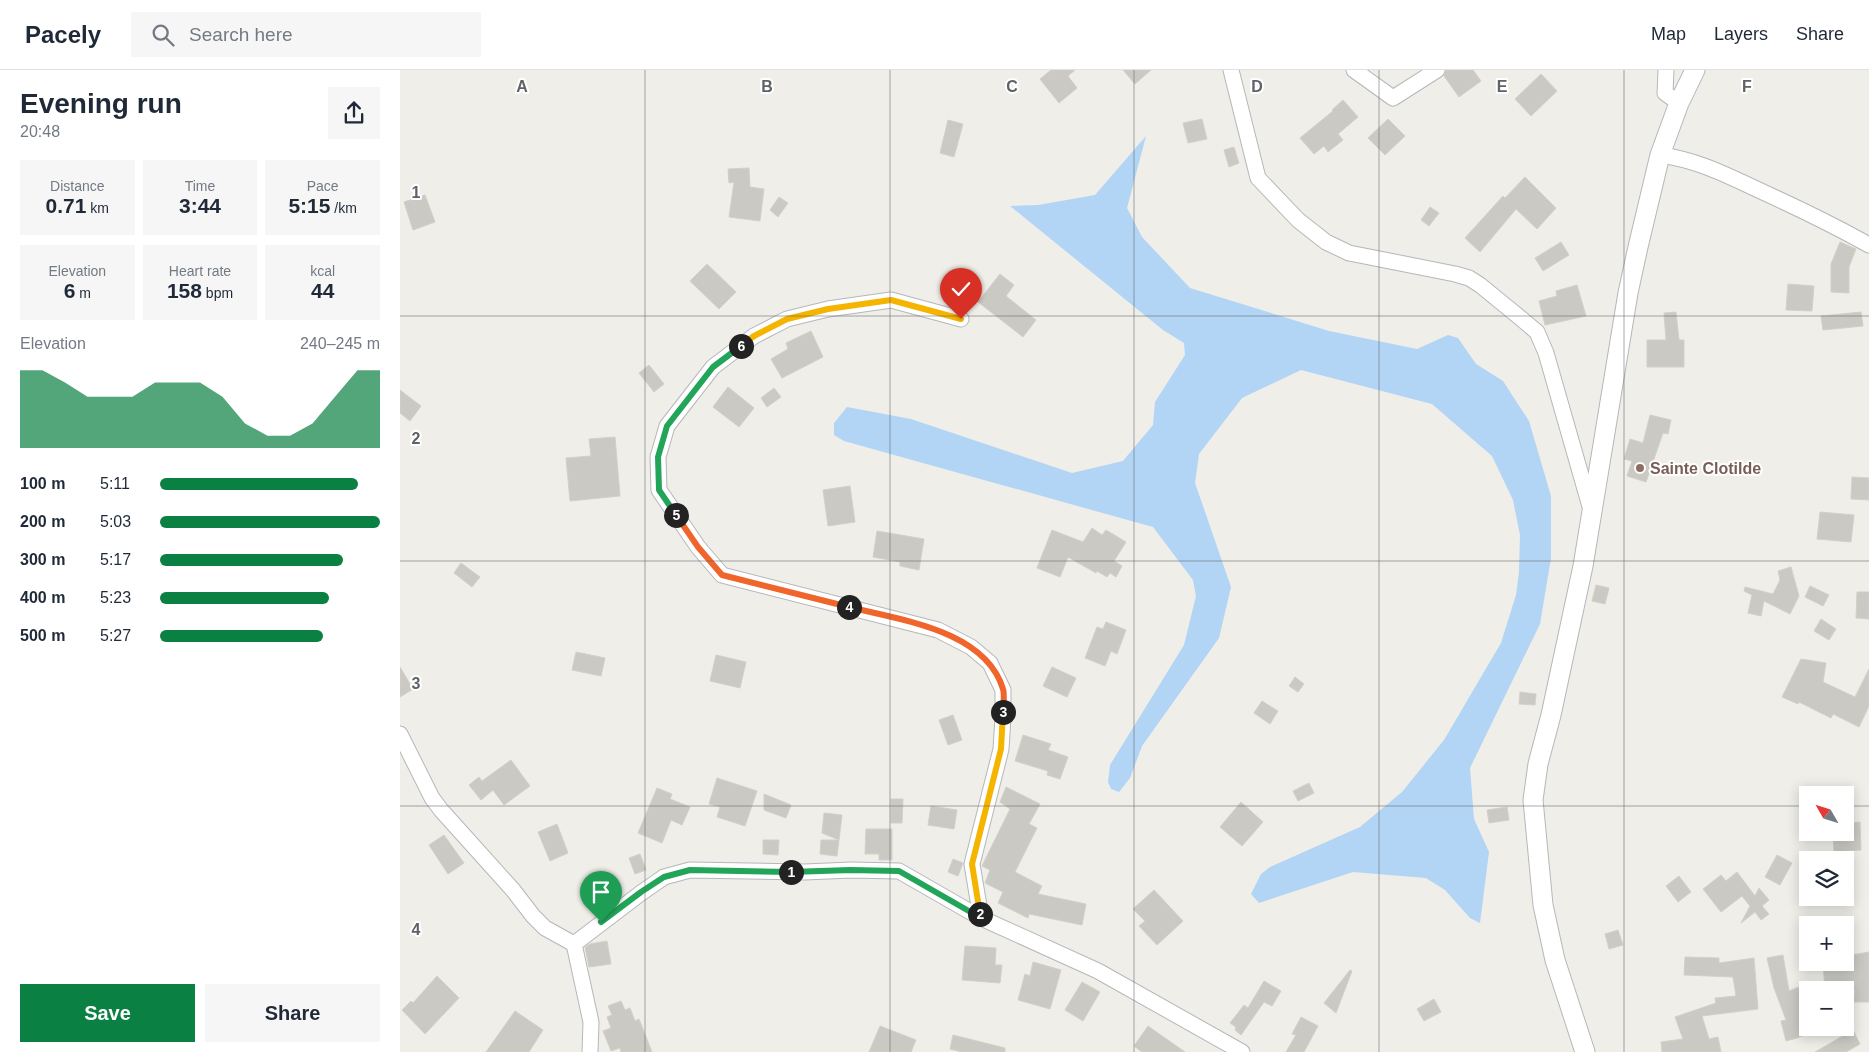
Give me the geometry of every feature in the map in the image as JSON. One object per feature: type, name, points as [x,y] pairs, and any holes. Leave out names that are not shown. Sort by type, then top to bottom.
[{"type":"street","points":[[1231,70],[1258,178],[1298,220],[1326,242],[1349,253],[1469,278],[1537,332],[1546,353],[1592,512]]},
{"type":"street","points":[[1354,70],[1393,98],[1437,70]]},
{"type":"street","points":[[1666,70],[1666,93],[1679,103]]},
{"type":"street","points":[[1584,1052],[1555,960],[1545,914],[1536,843],[1533,800],[1538,764],[1560,674],[1583,566],[1628,293],[1660,156],[1679,103],[1695,70]]},
{"type":"street","points":[[1660,156],[1680,158],[1701,164],[1869,244]]},
{"type":"street","points":[[961,319],[891,300],[828,309],[787,319],[754,336],[713,367],[667,426],[658,457],[658,482],[659,490],[664,498],[698,547],[722,575],[938,630],[971,647],[990,663],[1003,690],[1003,717],[1001,749],[972,864],[981,918]]},
{"type":"street","points":[[400,734],[432,798],[441,810],[513,890],[532,916],[546,928],[574,944],[591,1022],[590,1052]]},
{"type":"street","points":[[574,944],[641,892],[664,877],[690,870],[899,871],[981,918],[1098,972],[1242,1052]]},
{"type":"water","points":[[1146,136],[1127,208],[1142,237],[1190,288],[1329,331],[1417,349],[1448,335],[1458,338],[1476,364],[1503,381],[1529,421],[1551,496],[1551,558],[1540,624],[1470,768],[1474,819],[1489,852],[1480,923],[1470,918],[1445,890],[1426,878],[1353,872],[1259,903],[1251,894],[1261,874],[1270,867],[1360,827],[1402,792],[1444,740],[1501,643],[1516,595],[1519,572],[1520,535],[1513,500],[1492,456],[1432,404],[1301,370],[1242,398],[1199,454],[1195,483],[1231,587],[1219,638],[1142,746],[1130,778],[1119,792],[1111,789],[1108,782],[1110,765],[1184,645],[1196,596],[1193,580],[1153,527],[844,441],[834,435],[834,423],[847,407],[911,419],[1072,473],[1123,461],[1153,425],[1155,402],[1185,355],[1184,343],[1163,330],[1010,206],[1038,205],[1095,195]]},
{"type":"building","points":[[1051,70],[1075,70],[1068,76],[1077,88],[1059,103],[1040,79]]},
{"type":"building","points":[[1123,70],[1151,70],[1135,84]]},
{"type":"building","points":[[1446,70],[1473,70],[1481,81],[1459,97],[1444,76]]},
{"type":"building","points":[[1541,74],[1557,91],[1531,116],[1515,99]]},
{"type":"building","points":[[1343,100],[1358,117],[1338,134],[1343,140],[1328,152],[1324,146],[1314,154],[1300,138],[1333,111]]},
{"type":"building","points":[[1202,119],[1207,139],[1188,143],[1183,123]]},
{"type":"building","points":[[1388,119],[1405,136],[1385,155],[1368,138]]},
{"type":"building","points":[[948,120],[963,124],[954,157],[940,153]]},
{"type":"building","points":[[1234,147],[1239,163],[1229,167],[1224,150]]},
{"type":"building","points":[[749,168],[750,187],[764,189],[760,221],[729,217],[734,182],[729,183],[728,169]]},
{"type":"building","points":[[1525,177],[1556,208],[1537,229],[1516,209],[1480,252],[1465,238],[1503,196],[1505,198]]},
{"type":"building","points":[[425,195],[435,222],[413,230],[404,202]]},
{"type":"building","points":[[779,197],[788,203],[778,217],[770,210]]},
{"type":"building","points":[[1430,207],[1439,213],[1429,226],[1421,220]]},
{"type":"building","points":[[1561,242],[1569,255],[1543,271],[1535,258]]},
{"type":"building","points":[[1840,242],[1856,249],[1849,267],[1849,293],[1831,292],[1831,264]]},
{"type":"building","points":[[707,264],[736,292],[719,309],[690,281]]},
{"type":"building","points":[[1000,274],[1014,285],[1006,296],[1036,320],[1023,337],[978,302]]},
{"type":"building","points":[[1788,284],[1814,286],[1812,311],[1786,310]]},
{"type":"building","points":[[1577,285],[1586,316],[1545,325],[1539,301],[1557,296],[1556,291]]},
{"type":"building","points":[[1676,312],[1679,340],[1684,340],[1684,367],[1647,367],[1647,340],[1666,340],[1664,313]]},
{"type":"building","points":[[1861,312],[1863,326],[1823,330],[1821,316]]},
{"type":"building","points":[[811,331],[823,357],[782,378],[771,359],[788,349],[786,343]]},
{"type":"building","points":[[649,365],[664,384],[654,392],[639,373]]},
{"type":"building","points":[[728,387],[754,408],[739,427],[713,407]]},
{"type":"building","points":[[774,388],[781,397],[767,407],[761,398]]},
{"type":"building","points":[[400,390],[421,406],[410,421],[400,413]]},
{"type":"building","points":[[1650,415],[1671,420],[1668,434],[1663,433],[1646,482],[1627,476],[1632,461],[1624,459],[1630,439],[1643,443]]},
{"type":"building","points":[[615,437],[620,496],[570,501],[566,458],[591,456],[589,439]]},
{"type":"building","points":[[1852,477],[1869,478],[1869,500],[1851,499]]},
{"type":"building","points":[[850,486],[855,522],[828,526],[823,490]]},
{"type":"building","points":[[1820,512],[1854,515],[1851,542],[1817,539]]},
{"type":"building","points":[[1092,528],[1102,535],[1106,530],[1126,542],[1114,561],[1122,566],[1116,577],[1110,573],[1107,577],[1097,571],[1096,573],[1068,557],[1060,577],[1037,568],[1052,530],[1083,542]]},
{"type":"building","points":[[877,531],[924,539],[919,570],[900,566],[900,562],[873,557]]},
{"type":"building","points":[[461,563],[480,577],[472,587],[454,573]]},
{"type":"building","points":[[1791,567],[1799,596],[1790,614],[1764,601],[1761,616],[1748,613],[1752,595],[1744,591],[1745,587],[1773,594],[1780,580],[1778,571]]},
{"type":"building","points":[[1596,585],[1609,588],[1605,604],[1592,601]]},
{"type":"building","points":[[1810,586],[1829,595],[1823,606],[1805,597]]},
{"type":"building","points":[[1857,592],[1869,592],[1869,619],[1856,618]]},
{"type":"building","points":[[1821,619],[1836,629],[1829,640],[1814,631]]},
{"type":"building","points":[[1106,622],[1126,630],[1117,654],[1111,651],[1105,666],[1085,658],[1097,627],[1103,629]]},
{"type":"building","points":[[576,652],[605,658],[601,676],[572,670]]},
{"type":"building","points":[[716,655],[746,662],[740,688],[710,681]]},
{"type":"building","points":[[1801,659],[1826,663],[1823,682],[1855,697],[1869,669],[1869,706],[1859,727],[1833,714],[1831,718],[1799,702],[1798,704],[1782,697]]},
{"type":"building","points":[[400,667],[413,689],[400,697]]},
{"type":"building","points":[[1052,667],[1076,678],[1067,697],[1043,686]]},
{"type":"building","points":[[1295,677],[1304,684],[1298,692],[1289,686]]},
{"type":"building","points":[[1520,692],[1536,694],[1535,705],[1519,704]]},
{"type":"building","points":[[1262,701],[1278,711],[1270,724],[1254,713]]},
{"type":"building","points":[[953,715],[962,740],[948,745],[939,720]]},
{"type":"building","points":[[1023,735],[1051,744],[1048,750],[1068,757],[1060,779],[1047,775],[1048,771],[1015,761]]},
{"type":"building","points":[[511,760],[530,786],[504,805],[493,790],[481,800],[469,785],[479,777],[482,781]]},
{"type":"building","points":[[717,778],[757,791],[745,826],[717,817],[720,807],[709,804]]},
{"type":"building","points":[[1309,783],[1314,793],[1298,801],[1293,791]]},
{"type":"building","points":[[1006,787],[1040,804],[1029,824],[1037,828],[1015,872],[1042,886],[1038,894],[1086,904],[1082,925],[1029,914],[1028,918],[998,903],[1003,892],[985,883],[990,870],[982,866],[1010,809],[1000,802]]},
{"type":"building","points":[[657,788],[672,794],[670,799],[690,807],[682,825],[671,820],[662,843],[638,833]]},
{"type":"building","points":[[764,794],[791,805],[786,818],[764,810]]},
{"type":"building","points":[[891,799],[903,799],[902,823],[891,823]]},
{"type":"building","points":[[1241,802],[1263,822],[1242,846],[1220,827]]},
{"type":"building","points":[[931,806],[957,810],[954,829],[928,825]]},
{"type":"building","points":[[1507,807],[1509,820],[1489,823],[1487,810]]},
{"type":"building","points":[[824,813],[842,815],[839,840],[822,833]]},
{"type":"building","points":[[1854,822],[1860,822],[1861,850],[1834,851],[1833,841],[1854,841]]},
{"type":"building","points":[[557,824],[568,853],[550,861],[538,832]]},
{"type":"building","points":[[866,829],[892,829],[892,860],[879,860],[879,854],[865,854]]},
{"type":"building","points":[[444,835],[464,863],[448,874],[429,845]]},
{"type":"building","points":[[763,840],[779,840],[778,855],[763,854]]},
{"type":"building","points":[[821,840],[839,840],[837,856],[820,854]]},
{"type":"building","points":[[640,854],[646,870],[635,874],[629,858]]},
{"type":"building","points":[[1777,855],[1792,863],[1780,885],[1765,877]]},
{"type":"building","points":[[953,859],[963,863],[958,876],[948,872]]},
{"type":"building","points":[[1737,872],[1755,896],[1759,888],[1769,900],[1762,906],[1769,914],[1761,920],[1755,912],[1741,923],[1750,906],[1742,896],[1721,912],[1703,889],[1721,875],[1726,881]]},
{"type":"building","points":[[1679,876],[1691,892],[1678,902],[1666,886]]},
{"type":"building","points":[[1154,890],[1183,921],[1157,945],[1139,926],[1145,921],[1133,909]]},
{"type":"building","points":[[1618,930],[1623,945],[1609,949],[1605,934]]},
{"type":"building","points":[[607,941],[611,964],[589,967],[585,947],[590,944]]},
{"type":"building","points":[[965,946],[996,948],[995,965],[1002,965],[1000,983],[962,980]]},
{"type":"building","points":[[1869,952],[1869,1002],[1854,1002],[1854,981],[1824,981],[1824,971],[1854,971],[1854,955]]},
{"type":"building","points":[[1783,955],[1789,991],[1799,987],[1799,1036],[1802,1036],[1786,1041],[1781,1021],[1786,1020],[1774,988],[1767,958]]},
{"type":"building","points":[[1685,957],[1719,958],[1719,963],[1754,958],[1758,1009],[1702,1016],[1709,1039],[1718,1037],[1721,1052],[1662,1052],[1661,1042],[1683,1039],[1675,1017],[1716,1003],[1715,998],[1736,996],[1733,977],[1684,975]]},
{"type":"building","points":[[1033,962],[1061,970],[1050,1009],[1018,1000],[1025,974],[1030,976]]},
{"type":"building","points":[[1350,970],[1352,971],[1336,1013],[1324,1003]]},
{"type":"building","points":[[437,976],[459,998],[425,1034],[402,1010],[411,1001],[413,1003]]},
{"type":"building","points":[[1264,981],[1281,991],[1272,1006],[1264,1002],[1241,1035],[1235,1030],[1236,1027],[1230,1023],[1244,1005],[1248,1008]]},
{"type":"building","points":[[1082,982],[1100,992],[1083,1021],[1065,1010]]},
{"type":"building","points":[[1434,999],[1441,1012],[1424,1021],[1417,1009]]},
{"type":"building","points":[[621,1001],[625,1010],[630,1008],[635,1021],[639,1019],[652,1052],[621,1052],[620,1048],[611,1051],[603,1031],[611,1028],[607,1017],[612,1015],[608,1006]]},
{"type":"building","points":[[515,1011],[543,1030],[529,1052],[486,1052]]},
{"type":"building","points":[[1301,1017],[1318,1026],[1304,1052],[1286,1052],[1296,1035],[1292,1034]]},
{"type":"building","points":[[880,1026],[916,1040],[911,1052],[869,1052]]},
{"type":"building","points":[[1148,1026],[1185,1052],[1142,1052],[1134,1046]]},
{"type":"building","points":[[1854,1032],[1860,1044],[1846,1052],[1815,1052],[1843,1036],[1854,1036]]},
{"type":"building","points":[[953,1035],[1005,1048],[1005,1052],[962,1052],[950,1049]]},
{"type":"place","name":"Sainte Clotilde","points":[[1640,468]]},
{"type":"route","points":[[601,922],[664,877],[690,870],[899,871],[981,918],[972,864],[1001,749],[1003,717],[1003,690],[990,663],[971,647],[938,630],[722,575],[698,547],[659,490],[658,457],[667,426],[713,367],[754,336],[787,319],[828,309],[891,300],[961,319]]}]
